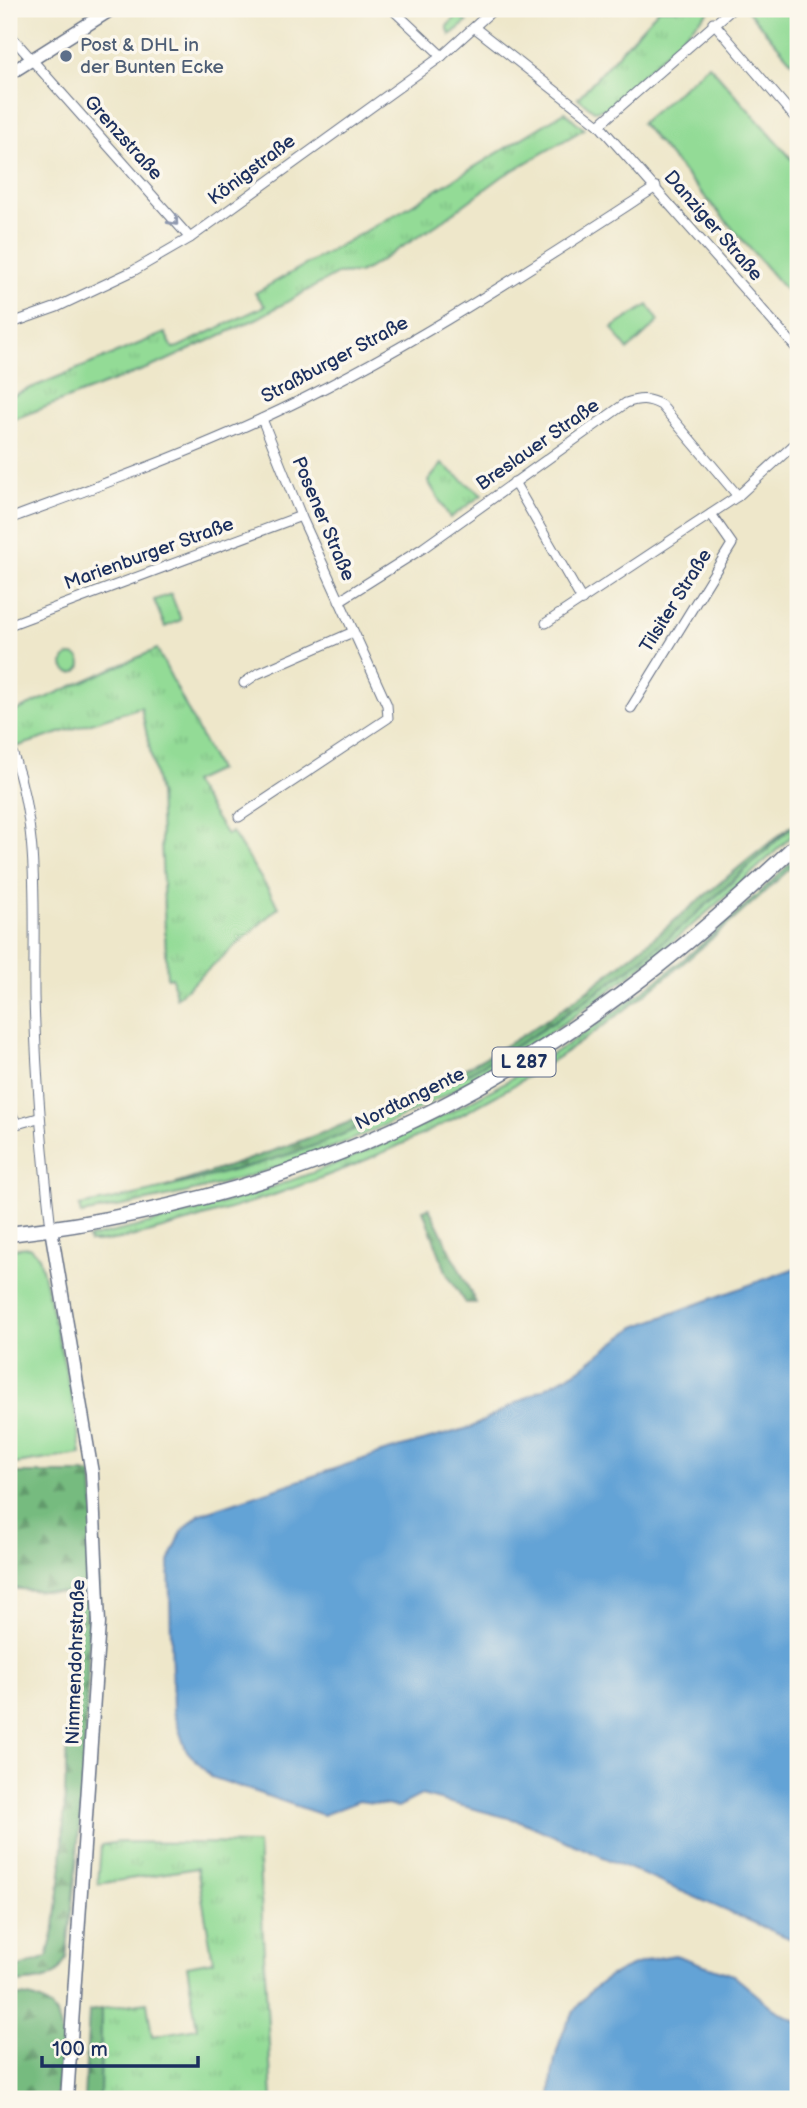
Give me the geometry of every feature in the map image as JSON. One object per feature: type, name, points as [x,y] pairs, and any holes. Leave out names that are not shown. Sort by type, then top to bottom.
[{"type":"main road","name":"Nordtangente","points":[[9,1234],[144,1212],[273,1179],[358,1146],[446,1105],[532,1057],[613,1002],[690,941],[798,842]]},
{"type":"street","points":[[9,74],[112,9]]},
{"type":"street","points":[[392,9],[442,56]]},
{"type":"street","name":"Königstraße","points":[[9,324],[57,307],[133,271],[190,238],[442,56],[494,9]]},
{"type":"street","points":[[599,125],[713,22],[732,9]]},
{"type":"street","points":[[713,22],[798,121]]},
{"type":"street","name":"Danziger Straße","points":[[475,28],[599,125],[798,350]]},
{"type":"street","name":"Grenzstraße","points":[[9,34],[30,61],[190,238]]},
{"type":"street","name":"Straßburger Straße","points":[[9,519],[262,419],[398,347],[511,281],[656,187]]},
{"type":"street","name":"Breslauer Straße","points":[[339,601],[424,548],[626,403],[650,399],[660,405],[738,496]]},
{"type":"street","name":"Posener Straße","points":[[239,817],[388,718],[387,705],[301,516],[262,419]]},
{"type":"street","name":"Tilsiter Straße","points":[[546,623],[738,496],[798,441]]},
{"type":"street","points":[[514,482],[582,600]]},
{"type":"street","name":"Tilsiter Straße","points":[[631,708],[732,544],[711,514]]},
{"type":"street","name":"Marienburger Straße","points":[[9,625],[301,516]]},
{"type":"street","points":[[244,683],[257,674],[353,632]]},
{"type":"street","points":[[9,744],[28,810],[34,870],[38,1118],[51,1229]]},
{"type":"street","points":[[9,1110],[17,1124],[38,1118]]},
{"type":"street","name":"Nimmendohrstraße","points":[[51,1229],[91,1471],[99,1609],[93,1752],[67,2099]]},
{"type":"green space","points":[[659,9],[711,9],[608,108],[594,111],[578,98]]},
{"type":"green space","points":[[746,9],[798,9],[798,69]]},
{"type":"green space","points":[[458,15],[467,22],[450,35],[447,26]]},
{"type":"green space","points":[[709,65],[798,166],[798,304],[641,123]]},
{"type":"green space","points":[[565,112],[584,129],[503,176],[438,224],[369,268],[359,273],[337,274],[258,318],[161,363],[9,421],[9,397],[165,333],[173,348],[178,347],[265,306],[255,293],[405,209]]},
{"type":"green space","points":[[648,305],[659,321],[628,350],[612,328]]},
{"type":"green space","points":[[442,464],[482,495],[450,518],[428,481]]},
{"type":"green space","points":[[171,594],[181,620],[165,627],[154,600]]},
{"type":"green space","points":[[157,649],[218,770],[192,782],[227,835],[232,832],[279,907],[176,998],[172,977],[167,978],[159,793],[141,707],[16,747],[9,729],[9,714]]},
{"type":"green space","points":[[72,655],[78,658],[81,664],[78,670],[72,673],[66,670],[63,664],[66,658]]},
{"type":"green space","points":[[798,821],[798,830],[678,937],[550,1032],[482,1075],[412,1112],[338,1145],[262,1172],[195,1190],[81,1214],[79,1206],[153,1191],[224,1172],[360,1125],[426,1095],[490,1061],[553,1023],[639,962],[709,903]]},
{"type":"green space","points":[[795,823],[661,944],[581,1004],[513,1048],[442,1088],[332,1139],[269,1160],[163,1188],[317,1135],[368,1114],[466,1068],[513,1041],[589,989]]},
{"type":"green space","points":[[798,856],[798,861],[746,909],[639,999],[582,1041],[496,1096],[405,1142],[310,1182],[135,1236],[89,1242],[88,1238],[237,1199],[309,1174],[379,1146],[514,1077],[579,1037],[642,992],[722,926]]},
{"type":"green space","points":[[429,1208],[476,1303],[466,1303],[447,1274],[423,1210]]},
{"type":"green space","points":[[29,1247],[39,1256],[75,1410],[81,1454],[9,1465],[9,1249]]},
{"type":"green space","points":[[9,1473],[92,1473],[99,1596],[9,1588]]},
{"type":"green space","points":[[73,1599],[89,1602],[80,1825],[66,1958],[62,1967],[50,1977],[9,1984],[9,1971],[47,1957],[55,1927],[62,1863]]},
{"type":"green space","points":[[119,1842],[258,1844],[272,2099],[100,2099],[101,2009],[147,2002],[152,2036],[197,2028],[187,1966],[213,1961],[197,1868],[98,1884],[101,1845]]},
{"type":"green space","points":[[21,1996],[39,2000],[51,2008],[58,2020],[62,2049],[56,2099],[9,2099],[9,1997]]},
{"type":"green space","points":[[101,2009],[100,2099],[84,2099],[89,2011]]},
{"type":"water","points":[[798,1267],[798,1942],[520,1821],[421,1795],[398,1807],[359,1801],[323,1815],[211,1777],[186,1750],[173,1712],[169,1562],[182,1531],[200,1514],[384,1452],[472,1427],[577,1371],[635,1327]]},
{"type":"water","points":[[675,1955],[733,1975],[774,2009],[798,2022],[798,2099],[550,2099],[559,2043],[582,2000],[599,1984],[620,1971],[645,1961]]},
{"type":"place","name":"Post & DHL in der Bunten Ecke","points":[[66,56]]}]
